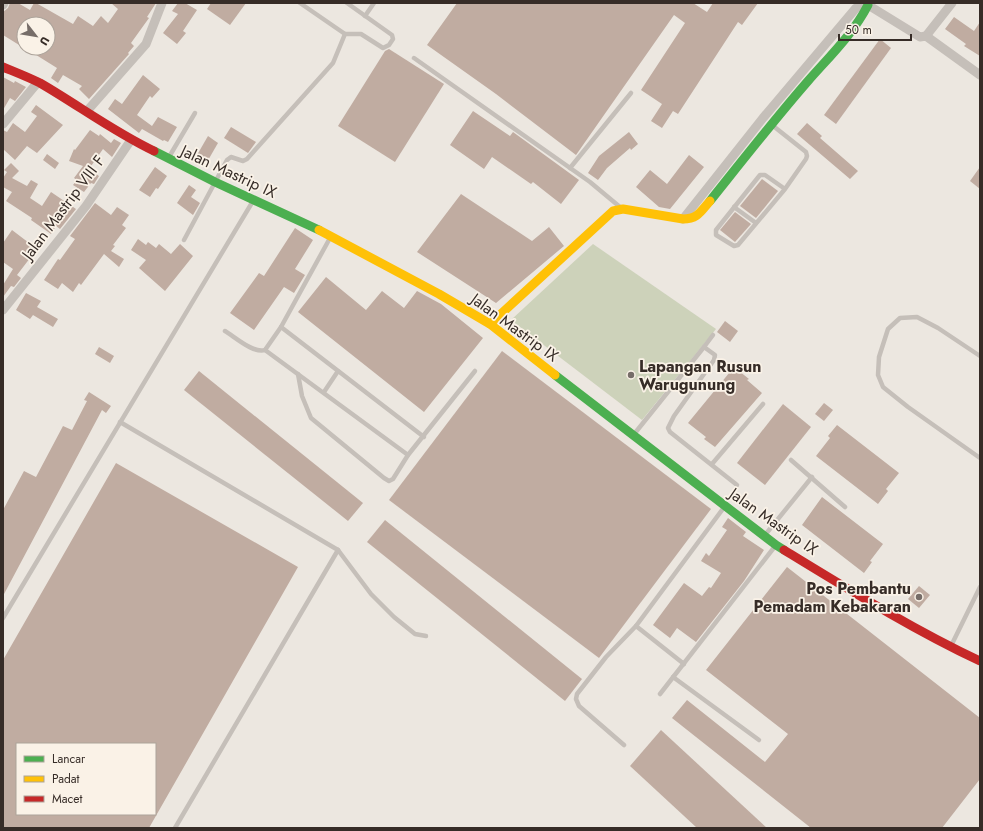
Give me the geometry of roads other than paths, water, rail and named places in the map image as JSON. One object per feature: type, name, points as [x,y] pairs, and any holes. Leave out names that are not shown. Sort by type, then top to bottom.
[{"type":"street","points":[[87,111],[146,44],[162,3]]},
{"type":"street","points":[[683,219],[763,118],[856,8],[868,5],[920,37],[926,36],[952,3]]},
{"type":"street","points":[[490,324],[601,223],[610,212],[616,209],[623,209],[683,219],[692,219],[698,215],[854,28],[864,14],[868,5]]},
{"type":"street","points":[[926,36],[979,71]]},
{"type":"street","name":"Jalan Mastrip IX","points":[[3,67],[38,82],[87,111],[131,140],[167,159],[331,236],[439,294],[490,324],[776,545],[887,612],[950,647],[980,661]]},
{"type":"street","points":[[3,124],[38,82]]},
{"type":"street","name":"Jalan Mastrip VIII F","points":[[3,310],[86,206],[131,140]]},
{"type":"lane","points":[[300,3],[345,34],[361,34],[383,48],[388,47],[393,39],[392,35],[347,3]]},
{"type":"lane","points":[[364,16],[374,3]]},
{"type":"lane","points":[[184,240],[226,160],[231,157],[243,160],[247,159],[333,63],[345,34]]},
{"type":"lane","points":[[414,58],[590,182],[623,209]]},
{"type":"lane","points":[[570,168],[631,93]]},
{"type":"lane","points":[[167,159],[194,113]]},
{"type":"lane","points":[[763,118],[806,152],[806,159],[785,189],[737,246],[734,246],[716,235],[716,230],[760,175],[762,174],[785,189]]},
{"type":"lane","points":[[3,618],[254,200]]},
{"type":"lane","points":[[734,206],[756,224]]},
{"type":"lane","points":[[265,350],[281,328],[326,248],[331,236]]},
{"type":"lane","points":[[980,356],[938,328],[917,318],[900,318],[888,329],[879,357],[878,375],[883,387],[889,392],[980,458]]},
{"type":"lane","points":[[281,328],[424,437]]},
{"type":"lane","points":[[225,331],[253,349],[261,351],[265,350],[408,455]]},
{"type":"lane","points":[[633,435],[713,335]]},
{"type":"lane","points":[[704,347],[715,356],[714,360],[674,416],[668,428],[670,432],[737,485]]},
{"type":"lane","points":[[324,392],[338,371]]},
{"type":"lane","points":[[298,374],[302,396],[311,418],[389,481],[393,479],[408,455],[424,437],[475,371]]},
{"type":"lane","points":[[712,464],[763,404]]},
{"type":"lane","points":[[120,422],[338,550],[371,594],[394,617],[415,634],[426,636]]},
{"type":"lane","points":[[791,460],[845,507]]},
{"type":"lane","points":[[764,536],[812,477]]},
{"type":"lane","points":[[624,745],[579,706],[576,699],[577,694],[606,657],[636,626],[725,506]]},
{"type":"lane","points":[[660,694],[776,545]]},
{"type":"lane","points":[[175,828],[338,550]]},
{"type":"lane","points":[[950,647],[980,587]]},
{"type":"lane","points":[[636,626],[684,664]]},
{"type":"lane","points":[[673,677],[759,740]]},
{"type":"place","name":"Lapangan Rusun Warugunung","points":[[631,375]]},
{"type":"place","name":"Pos Pembantu Pemadam Kebakaran","points":[[919,597]]}]
